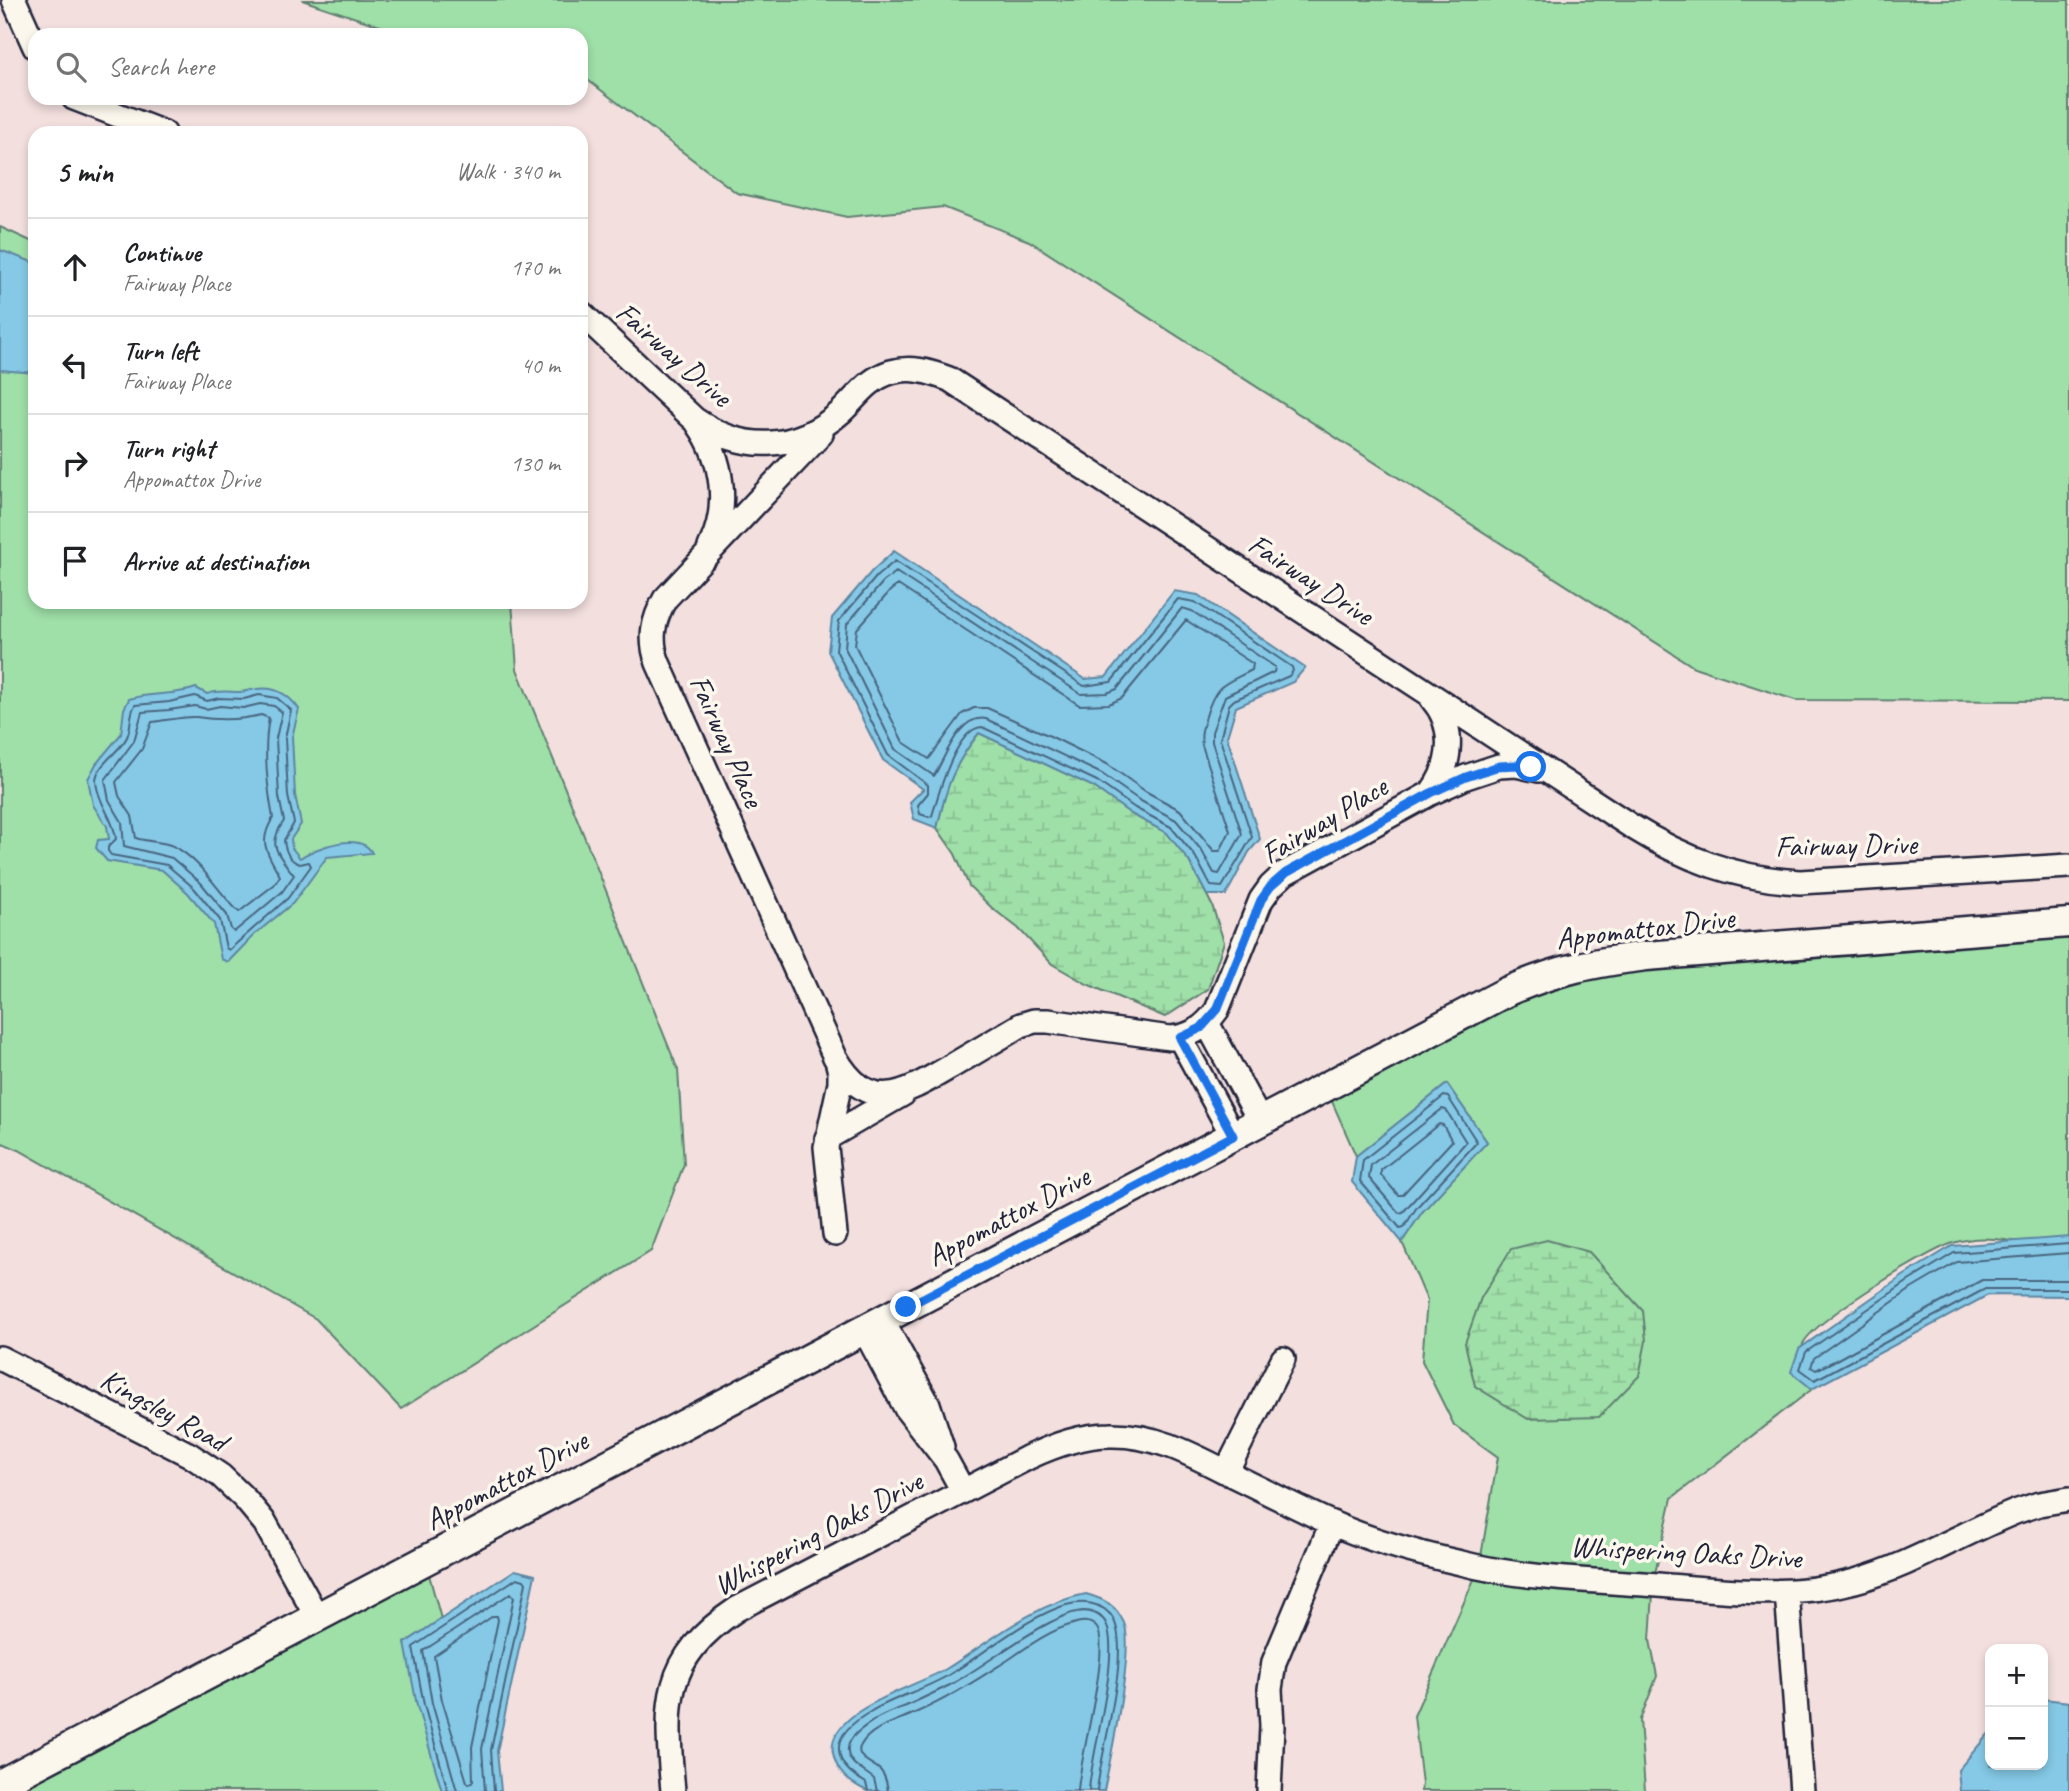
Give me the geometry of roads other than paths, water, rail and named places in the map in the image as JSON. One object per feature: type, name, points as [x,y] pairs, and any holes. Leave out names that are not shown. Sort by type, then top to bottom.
[{"type":"street","points":[[14,0],[28,31]]},
{"type":"street","points":[[92,105],[146,126]]},
{"type":"street","name":"Fairway Drive","points":[[588,320],[694,419],[713,432],[736,440],[757,443],[798,440],[815,432],[842,411],[862,388],[892,372],[909,369],[927,371],[949,379],[1659,844],[1709,866],[1757,878],[1800,882],[2069,866]]},
{"type":"street","name":"Fairway Place","points":[[842,411],[665,599],[653,627],[653,651],[835,1057],[850,1079],[867,1089],[887,1095],[911,1090]]},
{"type":"street","points":[[694,419],[707,436],[715,454],[721,484],[717,532],[696,567]]},
{"type":"street","name":"Fairway Place","points":[[1425,691],[1444,715],[1449,740],[1444,768],[1431,793]]},
{"type":"street","name":"Fairway Place","points":[[1207,1023],[1217,1010],[1261,900],[1271,886],[1286,873],[1431,793],[1466,777],[1499,766],[1516,765],[1531,767],[1556,777]]},
{"type":"street","name":"Appomattox Drive","points":[[0,1784],[1508,991],[1545,975],[1570,968],[1646,956],[2069,923]]},
{"type":"street","name":"Fairway Place","points":[[827,1138],[1034,1021],[1180,1038]]},
{"type":"street","points":[[1233,1136],[1180,1038],[1207,1023],[1260,1121]]},
{"type":"street","points":[[835,1057],[840,1083],[827,1138],[826,1162],[835,1234]]},
{"type":"street","name":"Whispering Oaks Drive","points":[[873,1324],[928,1404],[946,1460],[963,1491]]},
{"type":"street","name":"Kingsley Road","points":[[0,1359],[190,1455],[221,1476],[260,1517],[317,1616]]},
{"type":"street","points":[[1226,1472],[1283,1359]]},
{"type":"street","name":"Whispering Oaks Drive","points":[[673,1791],[667,1724],[671,1696],[682,1665],[705,1634],[737,1609],[963,1491],[1056,1445],[1083,1437],[1110,1435],[1164,1443],[1332,1523],[1412,1551],[1508,1572],[1584,1580],[1787,1592],[1828,1588],[1867,1578],[2015,1512],[2039,1504],[2069,1499]]},
{"type":"street","points":[[1269,1791],[1272,1726],[1270,1689],[1274,1662],[1332,1523]]},
{"type":"street","points":[[1787,1592],[1802,1791]]},
{"type":"water","points":[[0,250],[28,260],[28,372],[0,370]]},
{"type":"water","points":[[894,551],[1085,679],[1106,677],[1174,591],[1198,595],[1305,668],[1293,682],[1236,707],[1227,737],[1260,839],[1249,852],[1226,895],[1207,895],[1189,861],[1167,833],[1131,814],[1094,787],[979,733],[952,778],[937,828],[914,819],[910,802],[923,789],[883,760],[828,651],[832,618],[872,571]]},
{"type":"water","points":[[196,688],[207,694],[264,688],[281,693],[291,700],[299,709],[292,737],[295,795],[301,824],[291,839],[292,848],[300,858],[316,849],[349,842],[366,846],[372,853],[327,857],[293,903],[254,935],[228,962],[221,959],[214,924],[188,893],[162,870],[107,861],[96,848],[98,840],[109,839],[107,826],[93,805],[88,779],[96,764],[121,734],[124,709],[129,699]]},
{"type":"water","points":[[1447,1084],[1487,1142],[1422,1212],[1402,1242],[1352,1182],[1356,1156]]},
{"type":"water","points":[[2069,1237],[2069,1296],[1988,1295],[1812,1389],[1791,1372],[1799,1349],[1903,1276],[1952,1246]]},
{"type":"water","points":[[515,1570],[535,1575],[497,1751],[501,1791],[442,1791],[417,1706],[405,1643]]},
{"type":"water","points":[[1086,1594],[1113,1607],[1124,1623],[1127,1636],[1124,1679],[1104,1791],[867,1791],[849,1781],[841,1772],[833,1753],[834,1738],[843,1725],[858,1712],[946,1669],[1030,1615],[1048,1606]]},
{"type":"water","points":[[2048,1700],[2069,1702],[2069,1791],[1960,1791],[1958,1770],[1985,1738],[1985,1770],[2048,1770]]}]
